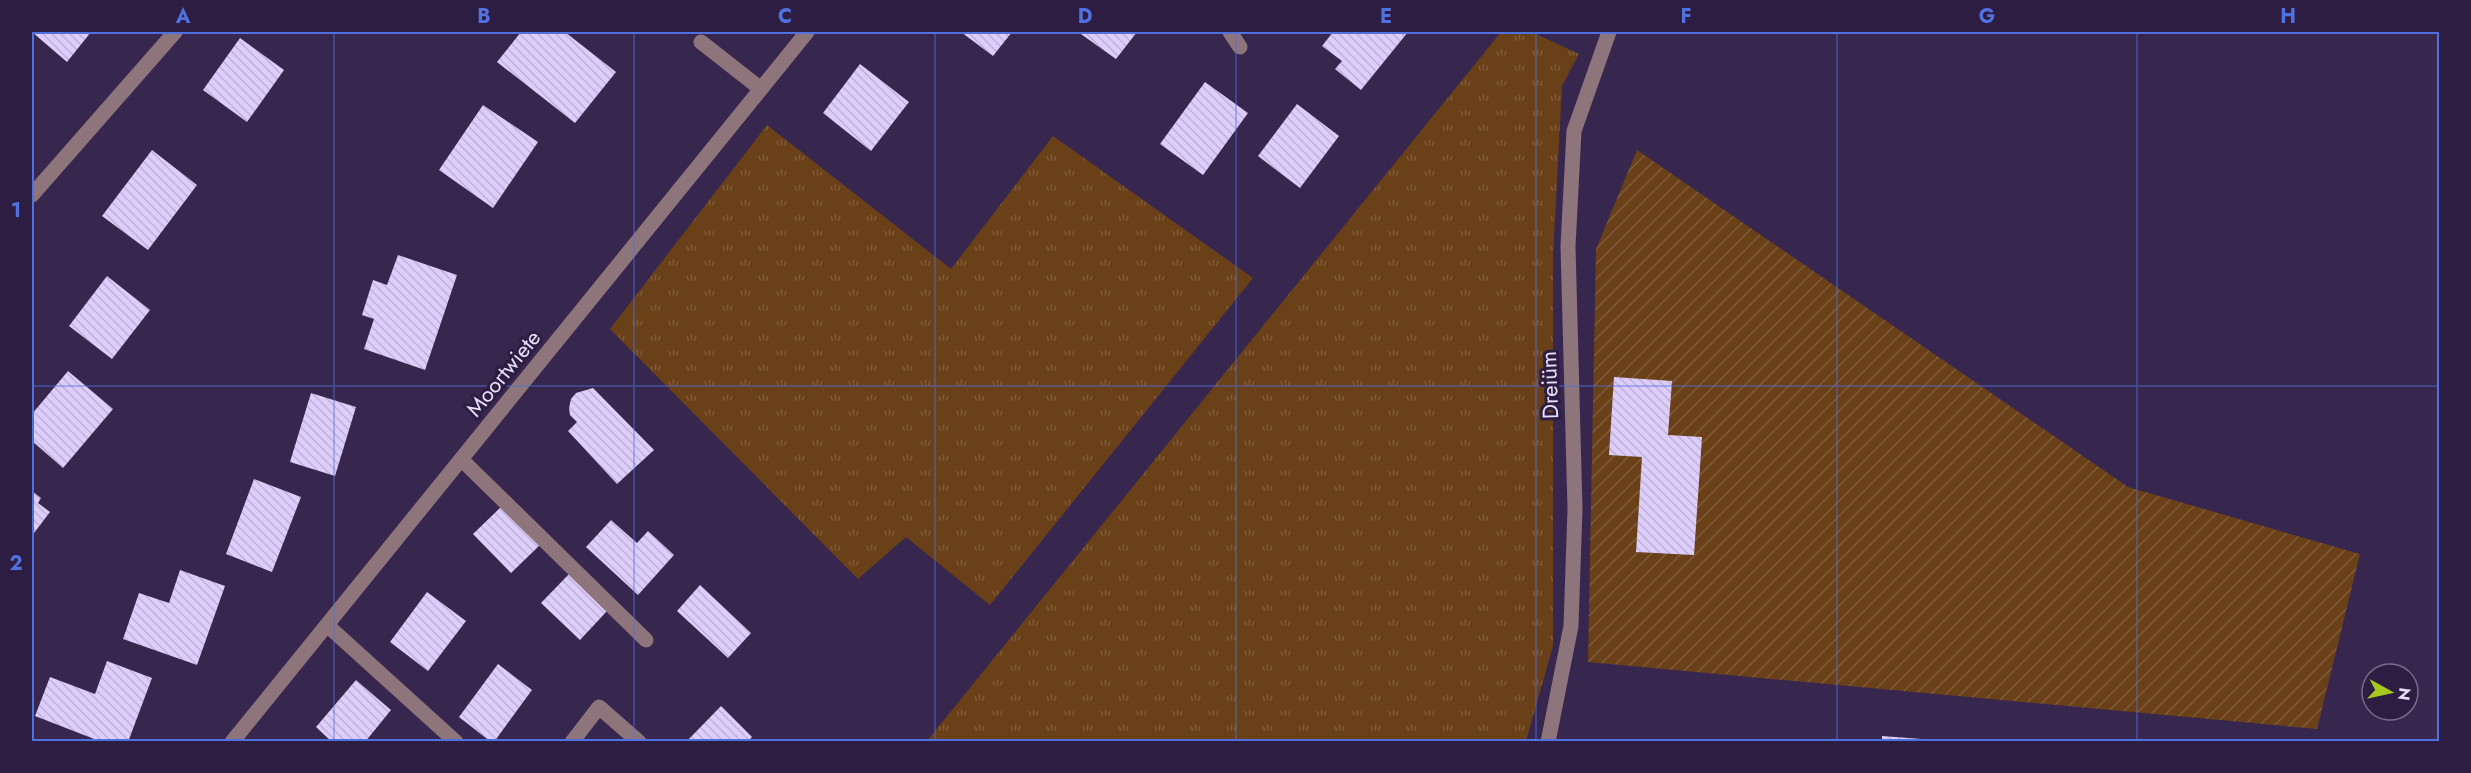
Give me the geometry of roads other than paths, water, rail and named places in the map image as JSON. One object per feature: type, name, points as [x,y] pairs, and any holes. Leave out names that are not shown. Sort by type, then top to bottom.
[{"type":"street","points":[[32,195],[175,32]]},
{"type":"street","name":"Moortwiete","points":[[232,741],[328,626],[807,32]]},
{"type":"street","points":[[1230,32],[1240,48]]},
{"type":"street","name":"Dreiüm","points":[[1548,741],[1571,626],[1575,509],[1568,246],[1574,131],[1609,32]]},
{"type":"street","points":[[701,42],[761,88]]},
{"type":"street","points":[[462,460],[646,640]]},
{"type":"street","points":[[328,626],[456,741]]},
{"type":"street","points":[[572,741],[599,707],[639,741]]}]
